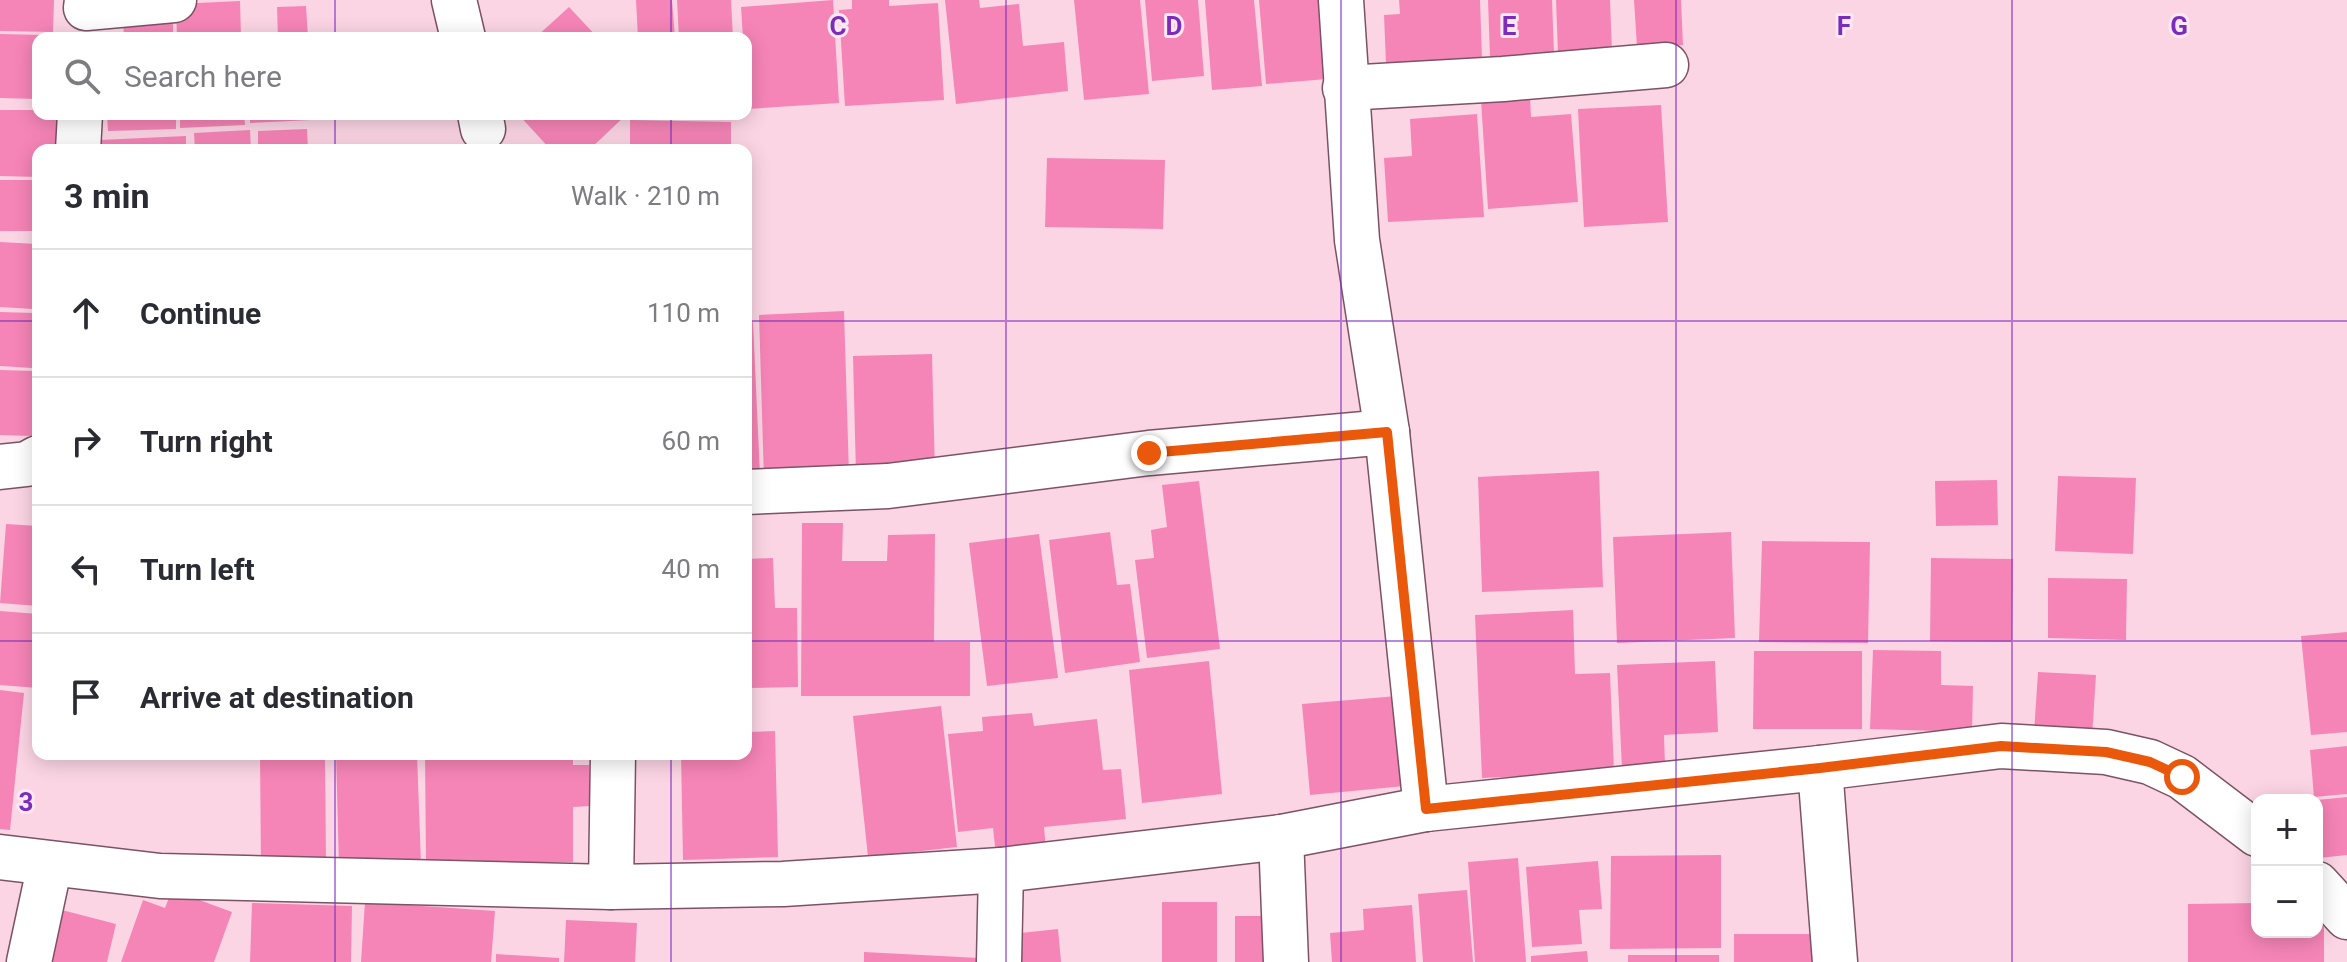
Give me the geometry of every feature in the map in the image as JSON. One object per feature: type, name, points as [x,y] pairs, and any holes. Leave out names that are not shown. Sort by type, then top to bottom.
[{"type":"street","points":[[85,15],[174,0]]},
{"type":"street","points":[[454,0],[462,32]]},
{"type":"street","points":[[1341,0],[1357,240],[1387,432],[1426,809]]},
{"type":"street","points":[[1345,88],[1666,65]]},
{"type":"street","points":[[78,144],[80,120]]},
{"type":"street","points":[[752,492],[888,486],[1149,453],[1387,432]]},
{"type":"street","points":[[0,467],[32,461]]},
{"type":"street","points":[[0,857],[160,876],[611,887],[783,884],[1001,870],[1281,837],[1426,809],[2001,746],[2106,752],[2150,762],[2182,777],[2251,829]]},
{"type":"street","points":[[611,887],[613,760]]},
{"type":"street","points":[[1820,768],[1835,962]]},
{"type":"street","points":[[1281,837],[1286,962]]},
{"type":"street","points":[[29,962],[50,864]]},
{"type":"street","points":[[999,962],[1001,870]]},
{"type":"street","points":[[2323,891],[2347,917]]},
{"type":"building","points":[[0,0],[54,0],[53,32],[0,31]]},
{"type":"building","points":[[636,0],[672,0],[675,32],[638,32]]},
{"type":"building","points":[[677,0],[731,0],[733,32],[679,32]]},
{"type":"building","points":[[833,0],[839,103],[752,109],[752,32],[743,32],[741,7]]},
{"type":"building","points":[[852,0],[889,0],[889,6],[938,3],[944,100],[845,106],[839,10],[852,9]]},
{"type":"building","points":[[945,0],[979,0],[980,8],[1019,4],[1023,46],[1064,42],[1068,91],[956,104]]},
{"type":"building","points":[[1074,0],[1140,0],[1149,94],[1084,100]]},
{"type":"building","points":[[1145,0],[1198,0],[1204,76],[1152,81]]},
{"type":"building","points":[[1205,0],[1254,0],[1262,86],[1212,90]]},
{"type":"building","points":[[1259,0],[1321,0],[1327,79],[1266,84]]},
{"type":"building","points":[[1399,0],[1480,0],[1482,59],[1386,64],[1384,15],[1400,14]]},
{"type":"building","points":[[1488,0],[1552,0],[1554,53],[1490,57]]},
{"type":"building","points":[[1556,0],[1610,0],[1612,52],[1558,54]]},
{"type":"building","points":[[1634,0],[1681,0],[1683,45],[1637,47]]},
{"type":"building","points":[[240,1],[241,32],[177,32],[176,4]]},
{"type":"building","points":[[306,6],[308,32],[278,32],[277,7]]},
{"type":"building","points":[[569,7],[592,32],[542,32]]},
{"type":"building","points":[[173,17],[173,32],[124,32],[123,20]]},
{"type":"building","points":[[0,34],[32,35],[32,99],[0,98]]},
{"type":"building","points":[[1530,97],[1531,117],[1571,114],[1578,202],[1488,209],[1481,100]]},
{"type":"building","points":[[1661,105],[1668,222],[1584,227],[1578,109]]},
{"type":"building","points":[[0,110],[32,110],[32,120],[57,120],[56,144],[32,144],[32,177],[0,176]]},
{"type":"building","points":[[1477,114],[1484,217],[1388,222],[1384,158],[1412,156],[1410,119]]},
{"type":"building","points":[[107,120],[176,120],[176,129],[108,131]]},
{"type":"building","points":[[180,120],[245,120],[245,125],[180,128]]},
{"type":"building","points":[[250,120],[311,120],[250,123]]},
{"type":"building","points":[[524,120],[621,120],[595,144],[546,144]]},
{"type":"building","points":[[630,120],[731,122],[731,144],[630,144]]},
{"type":"building","points":[[307,129],[308,144],[258,144],[258,131]]},
{"type":"building","points":[[250,130],[251,144],[195,144],[194,133]]},
{"type":"building","points":[[186,136],[186,144],[99,144],[99,140]]},
{"type":"building","points":[[1047,158],[1165,160],[1163,229],[1045,227]]},
{"type":"building","points":[[0,180],[32,180],[32,231],[0,231]]},
{"type":"building","points":[[0,242],[32,244],[32,309],[0,307]]},
{"type":"building","points":[[844,311],[849,475],[764,479],[759,315]]},
{"type":"building","points":[[0,312],[32,313],[32,368],[0,366]]},
{"type":"building","points":[[752,322],[760,475],[752,476]]},
{"type":"building","points":[[932,354],[935,473],[856,475],[853,356]]},
{"type":"building","points":[[0,370],[32,371],[32,436],[0,435]]},
{"type":"building","points":[[1599,471],[1603,587],[1482,592],[1478,477]]},
{"type":"building","points":[[2058,476],[2136,478],[2133,554],[2055,551]]},
{"type":"building","points":[[1997,480],[1998,525],[1936,526],[1935,481]]},
{"type":"building","points":[[1199,481],[1220,649],[1147,658],[1135,560],[1154,558],[1151,530],[1167,527],[1162,485]]},
{"type":"building","points":[[802,523],[843,523],[842,561],[887,561],[888,535],[935,534],[934,642],[970,642],[970,696],[801,696]]},
{"type":"building","points":[[6,524],[32,526],[32,606],[0,603]]},
{"type":"building","points":[[1110,532],[1117,585],[1130,584],[1140,662],[1065,673],[1049,540]]},
{"type":"building","points":[[1731,532],[1735,638],[1617,643],[1613,537]]},
{"type":"building","points":[[1039,534],[1058,678],[987,686],[969,543]]},
{"type":"building","points":[[1762,541],[1870,542],[1868,643],[1759,642]]},
{"type":"building","points":[[773,558],[775,608],[797,608],[798,687],[752,688],[752,559]]},
{"type":"building","points":[[1931,558],[2013,559],[2012,642],[1930,641]]},
{"type":"building","points":[[2048,578],[2127,579],[2126,640],[2048,638]]},
{"type":"building","points":[[1573,610],[1575,674],[1610,673],[1614,772],[1482,778],[1475,615]]},
{"type":"building","points":[[0,611],[32,614],[32,688],[0,685]]},
{"type":"building","points":[[2347,632],[2347,732],[2311,735],[2301,636]]},
{"type":"building","points":[[1873,650],[1941,651],[1941,685],[1973,686],[1972,732],[1870,729]]},
{"type":"building","points":[[1754,651],[1862,651],[1862,729],[1753,729]]},
{"type":"building","points":[[1209,661],[1222,794],[1142,803],[1129,670]]},
{"type":"building","points":[[1715,661],[1718,732],[1664,735],[1665,765],[1622,768],[1617,665]]},
{"type":"building","points":[[2038,672],[2096,675],[2092,737],[2034,733]]},
{"type":"building","points":[[0,690],[24,693],[10,830],[0,829]]},
{"type":"building","points":[[1397,696],[1405,786],[1310,795],[1302,704]]},
{"type":"building","points":[[941,706],[957,847],[868,857],[853,716]]},
{"type":"building","points":[[1032,713],[1034,726],[1097,719],[1103,770],[1121,769],[1126,819],[1044,827],[1046,849],[996,855],[993,828],[958,832],[948,734],[983,731],[982,717]]},
{"type":"building","points":[[775,731],[778,857],[683,860],[681,760],[752,760],[752,732]]},
{"type":"building","points":[[2347,746],[2347,794],[2314,794],[2310,750]]},
{"type":"building","points":[[260,760],[325,760],[326,865],[261,866]]},
{"type":"building","points":[[336,760],[417,760],[421,864],[339,866]]},
{"type":"building","points":[[425,760],[573,760],[573,765],[589,765],[590,806],[573,807],[573,862],[426,863]]},
{"type":"building","points":[[2347,797],[2347,855],[2323,858],[2323,799]]},
{"type":"building","points":[[1721,855],[1721,948],[1610,949],[1611,856]]},
{"type":"building","points":[[1518,858],[1526,962],[1475,962],[1468,862]]},
{"type":"building","points":[[1598,861],[1602,909],[1579,910],[1582,944],[1532,947],[1526,867]]},
{"type":"building","points":[[172,890],[232,912],[214,962],[121,962],[143,900],[165,908]]},
{"type":"building","points":[[1467,890],[1473,962],[1423,962],[1418,894]]},
{"type":"building","points":[[365,902],[495,911],[491,962],[361,962]]},
{"type":"building","points":[[1162,902],[1217,902],[1217,962],[1162,962]]},
{"type":"building","points":[[252,903],[352,906],[351,962],[250,962]]},
{"type":"building","points":[[2251,903],[2251,938],[2323,938],[2324,903],[2324,962],[2188,962],[2188,904]]},
{"type":"building","points":[[1412,905],[1416,962],[1332,962],[1330,933],[1364,930],[1363,909]]},
{"type":"building","points":[[58,909],[116,924],[107,962],[45,962]]},
{"type":"building","points":[[1235,916],[1281,916],[1281,962],[1235,962]]},
{"type":"building","points":[[566,920],[637,923],[635,962],[564,962]]},
{"type":"building","points":[[1058,929],[1061,962],[1014,962],[1012,934]]},
{"type":"building","points":[[1734,934],[1829,934],[1829,962],[1734,962]]},
{"type":"building","points":[[1587,951],[1588,962],[1531,962],[1531,956]]},
{"type":"building","points":[[864,952],[979,958],[979,962],[864,962]]},
{"type":"building","points":[[496,954],[559,958],[559,962],[496,962]]},
{"type":"building","points":[[1628,955],[1719,955],[1719,962],[1628,962]]},
{"type":"route","points":[[1149,453],[1387,432],[1426,809],[2001,746],[2106,752],[2150,762],[2182,777]]}]
